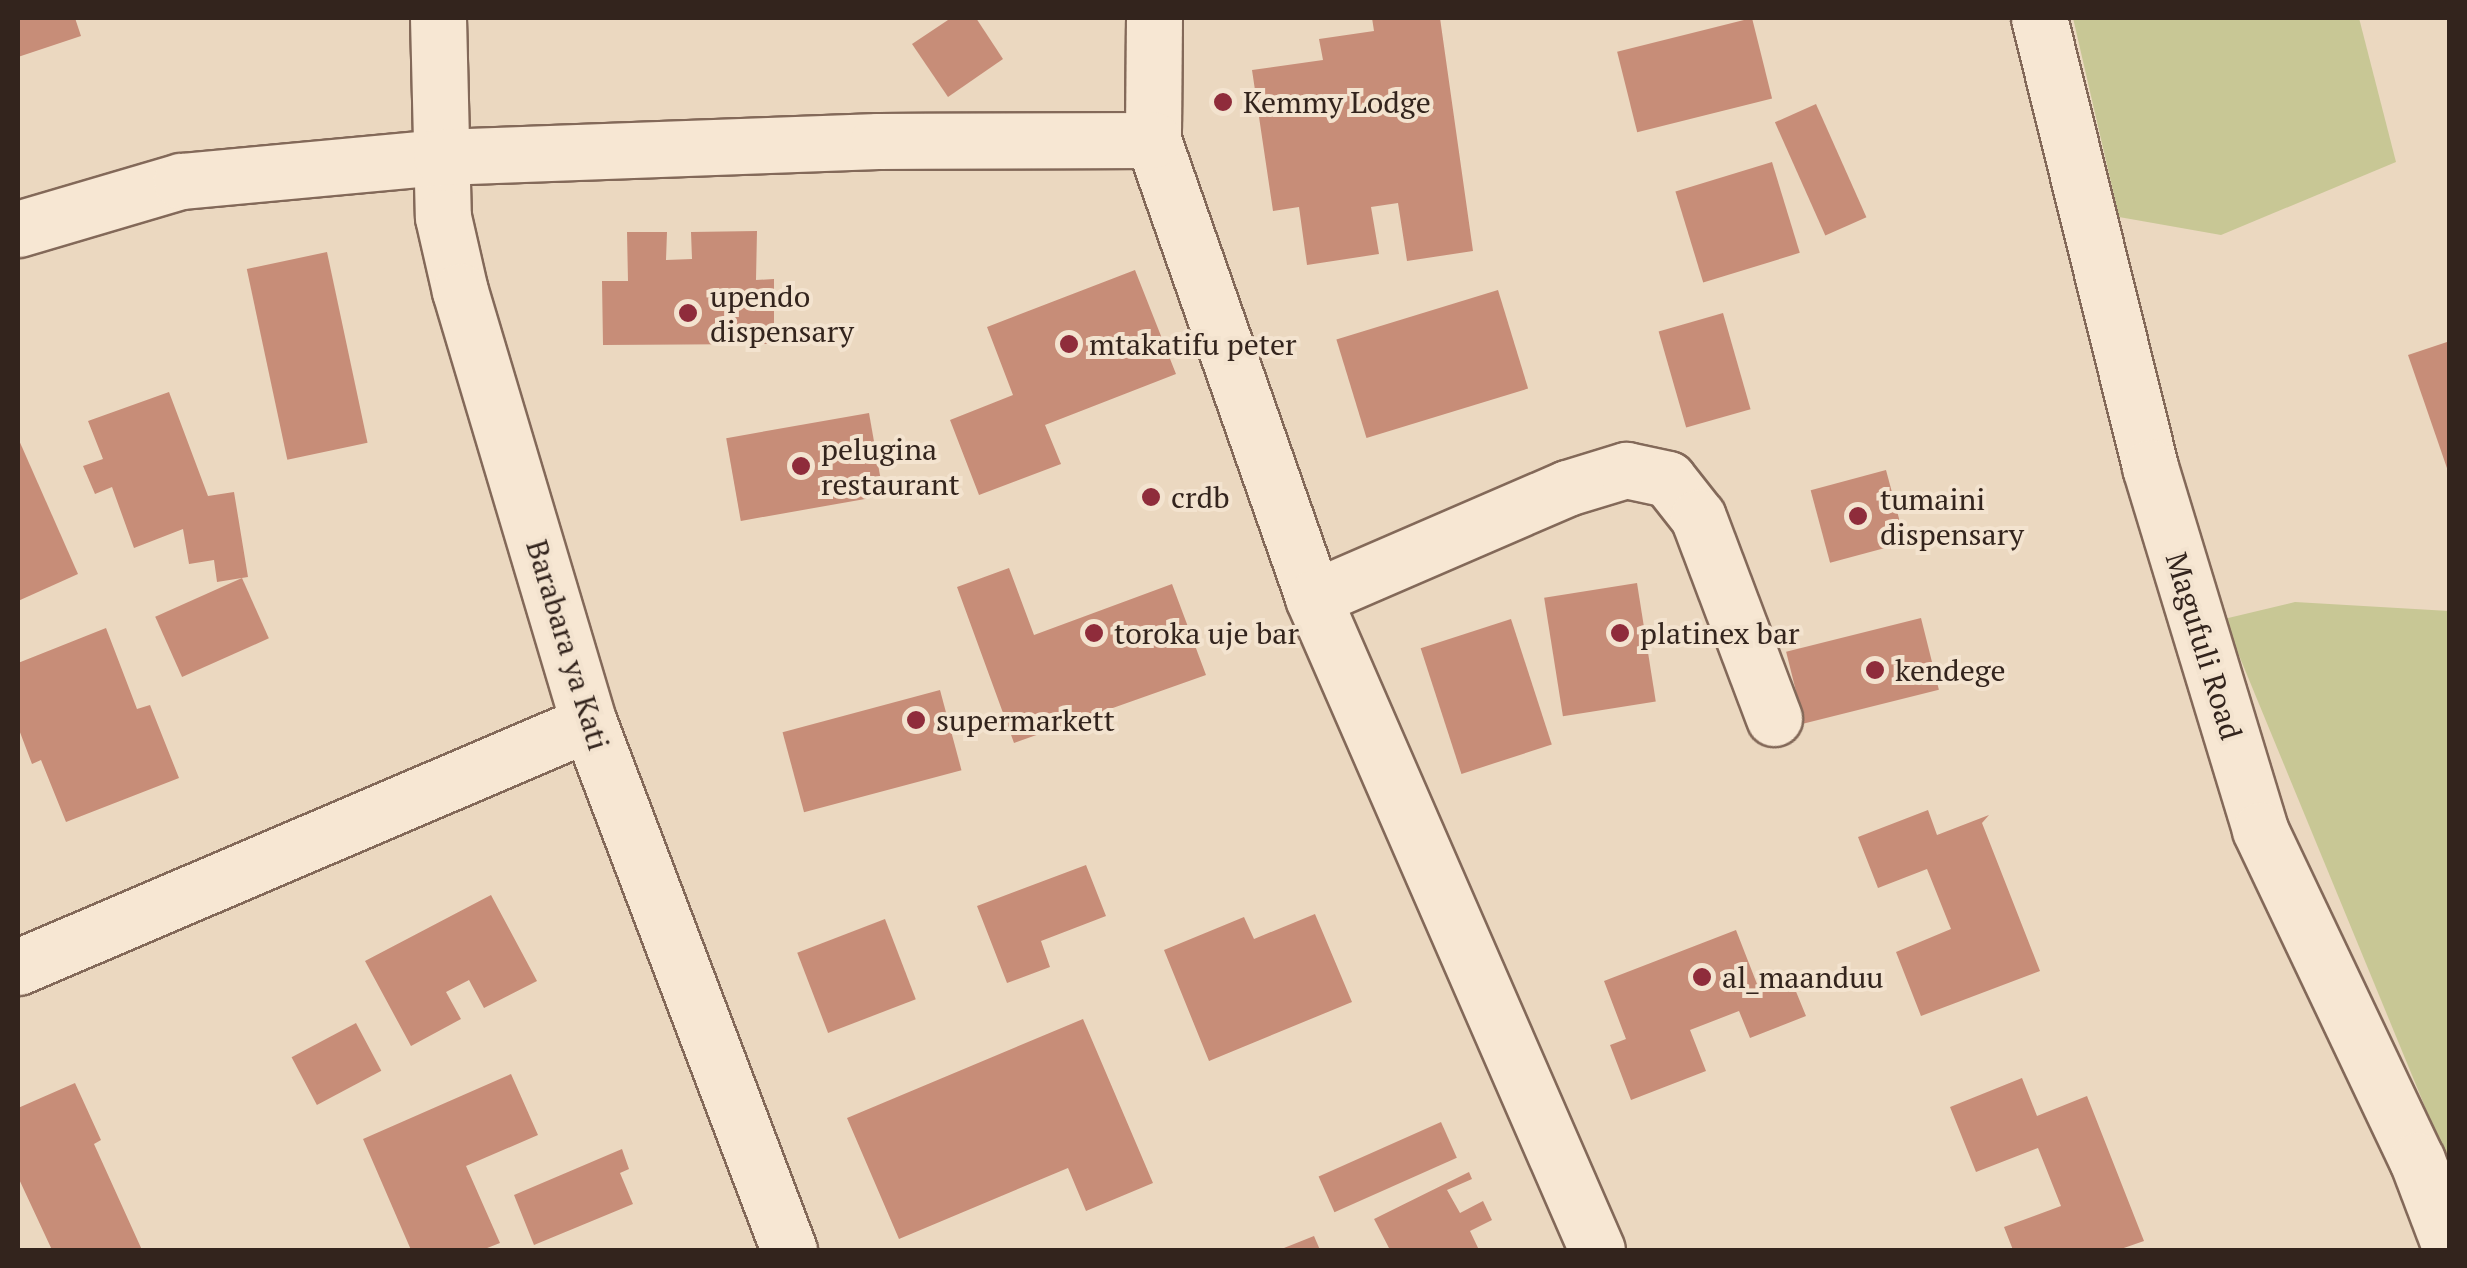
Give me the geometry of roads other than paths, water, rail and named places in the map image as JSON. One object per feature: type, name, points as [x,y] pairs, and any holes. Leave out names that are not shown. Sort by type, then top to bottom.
[{"type":"street","name":"Barabara ya Kati","points":[[438,18],[444,217],[460,291],[590,723],[789,1250]]},
{"type":"street","points":[[1154,18],[1153,140],[1313,598],[1597,1250]]},
{"type":"street","name":"Magufuli Road","points":[[2039,18],[2150,468],[2260,830],[2433,1156],[2450,1246]]},
{"type":"street","points":[[18,229],[181,180],[441,157],[878,140],[1153,140]]},
{"type":"street","points":[[1313,598],[1567,488],[1626,470],[1668,479],[1698,517],[1774,718]]},
{"type":"street","points":[[18,967],[590,723]]},
{"type":"place","name":"Kemmy Lodge","points":[[1223,102]]},
{"type":"place","name":"upendo dispensary","points":[[688,313]]},
{"type":"place","name":"mtakatifu peter","points":[[1069,344]]},
{"type":"place","name":"pelugina restaurant","points":[[801,466]]},
{"type":"place","name":"crdb","points":[[1151,497]]},
{"type":"place","name":"tumaini dispensary","points":[[1858,516]]},
{"type":"place","name":"toroka uje bar","points":[[1094,633]]},
{"type":"place","name":"platinex bar","points":[[1620,633]]},
{"type":"place","name":"kendege","points":[[1875,670]]},
{"type":"place","name":"supermarkett","points":[[916,720]]},
{"type":"place","name":"al_maanduu","points":[[1702,977]]}]
